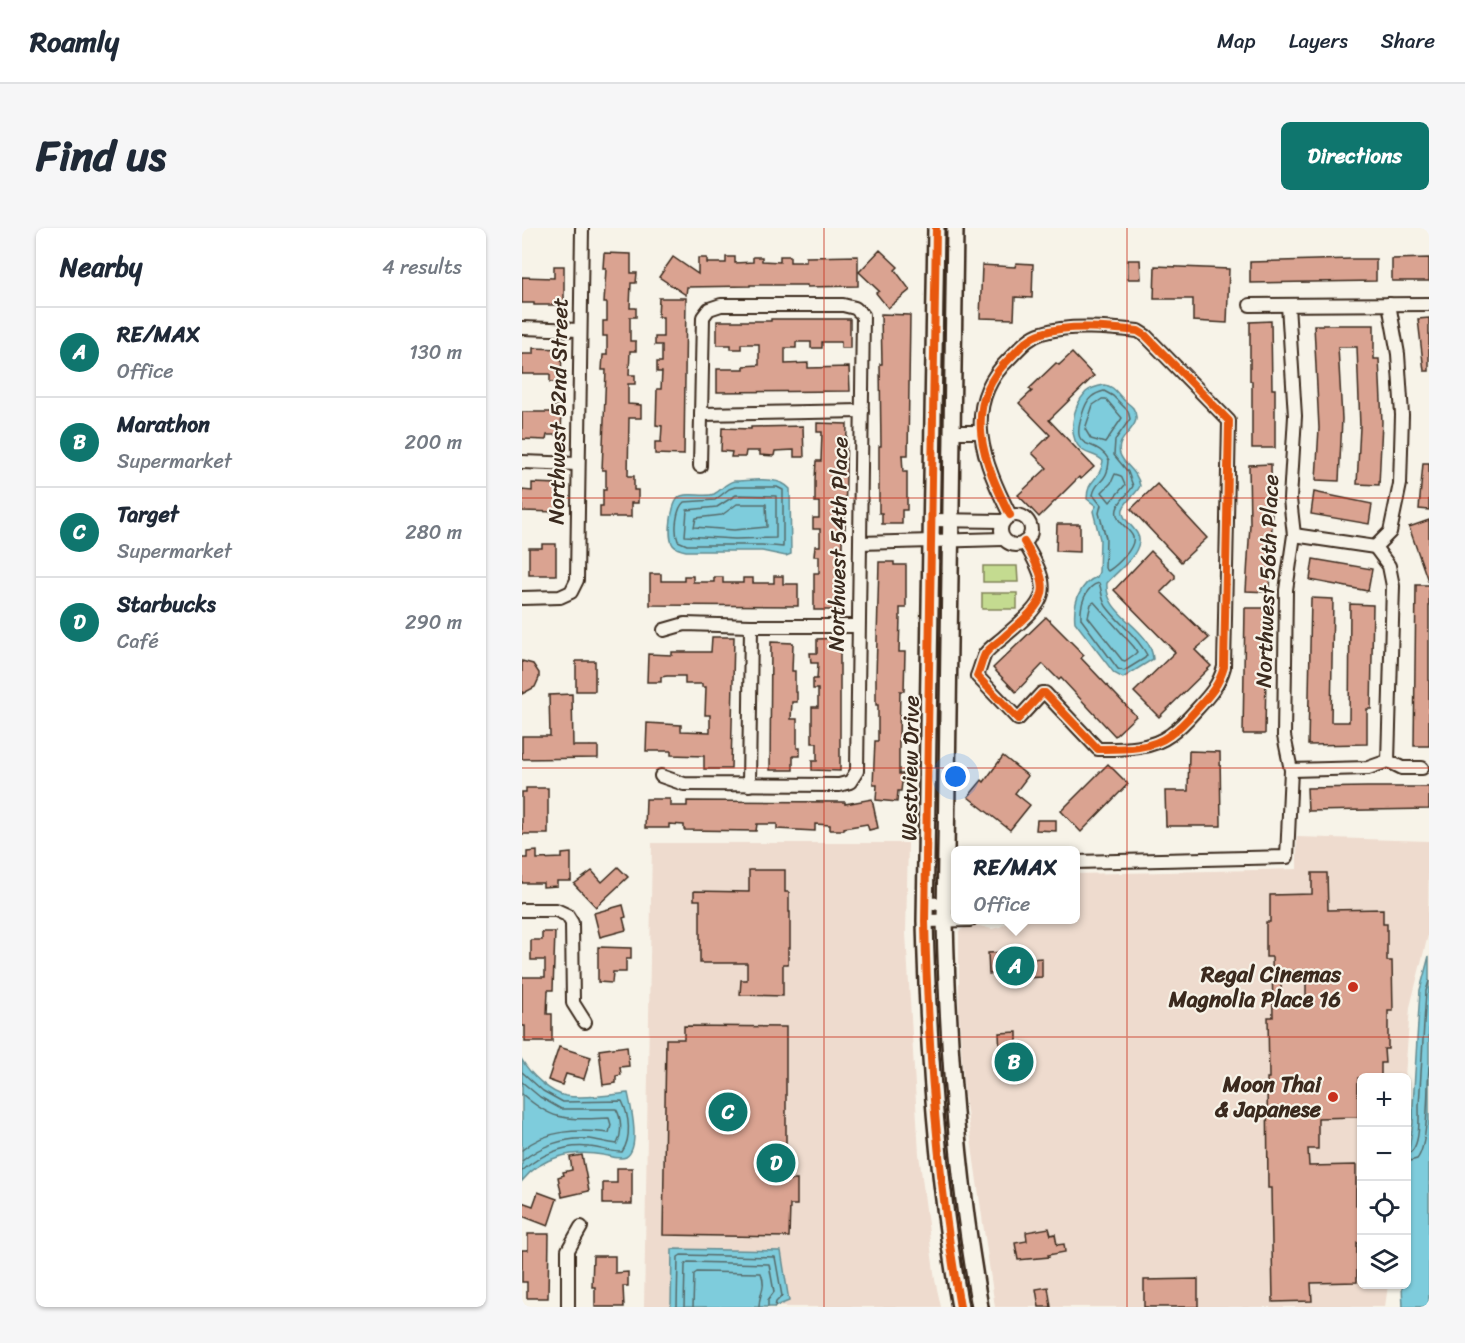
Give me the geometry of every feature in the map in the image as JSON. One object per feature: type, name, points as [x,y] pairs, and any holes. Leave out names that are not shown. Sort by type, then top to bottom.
[{"type":"street","name":"Northwest 52nd Street","points":[[522,598],[560,597],[571,592],[577,580],[582,228]]},
{"type":"street","name":"Westview Drive","points":[[936,228],[925,921],[931,1085],[946,1218],[960,1307]]},
{"type":"street","name":"Westview Drive","points":[[955,228],[951,520],[950,903],[945,921],[951,1086],[959,1169],[980,1307]]},
{"type":"street","points":[[1375,547],[1390,532],[1400,484],[1401,405],[1398,354],[1389,304]]},
{"type":"street","points":[[1250,305],[1429,304]]},
{"type":"street","name":"Northwest 54th Place","points":[[701,414],[702,318],[709,309],[721,305],[843,305],[855,308],[863,315],[856,771],[850,782],[839,785],[749,785]]},
{"type":"street","name":"Northwest 56th Place","points":[[1080,862],[1287,857],[1291,770],[1284,736],[1286,590],[1294,535],[1290,500],[1295,416],[1288,305]]},
{"type":"street","points":[[522,327],[580,330]]},
{"type":"street","points":[[1003,539],[1000,530],[1007,518],[990,470],[980,432],[983,400],[993,378],[1005,363],[1029,340],[1041,333],[1076,328],[1114,328],[1138,331],[1229,421],[1224,667],[1220,681],[1213,692],[1170,736],[1150,745],[1098,749],[1045,693],[1042,693],[1018,718],[978,676],[986,653],[1032,612],[1044,591],[1043,580],[1024,542]]},
{"type":"street","points":[[700,466],[701,414],[862,411]]},
{"type":"street","points":[[952,432],[980,432]]},
{"type":"street","points":[[522,462],[578,464]]},
{"type":"street","points":[[860,543],[1003,539],[1015,545],[1024,542],[1030,534],[1028,520],[1020,515],[1007,518],[932,520]]},
{"type":"street","points":[[1294,535],[1375,547],[1389,566],[1393,586],[1388,761]]},
{"type":"street","points":[[664,630],[685,624],[858,626]]},
{"type":"street","points":[[661,776],[684,784],[749,785],[751,626]]},
{"type":"street","points":[[1291,770],[1368,768],[1388,761],[1402,768],[1422,768]]},
{"type":"street","points":[[926,904],[950,903]]},
{"type":"street","points":[[522,910],[556,910],[567,915],[572,923],[573,1003],[585,1022]]},
{"type":"street","points":[[925,921],[951,921]]},
{"type":"street","points":[[568,1307],[568,1250],[581,1227]]},
{"type":"shaded area","points":[[1297,837],[1429,841],[1428,935],[1410,1007],[1405,1073],[1357,1073],[1357,1289],[1387,1289],[1385,1307],[995,1307],[964,1091],[959,1013],[959,931],[971,924],[992,929],[1006,924],[1080,924],[1080,874],[1297,869]]},
{"type":"shaded area","points":[[652,843],[908,843],[906,933],[919,1154],[935,1280],[941,1307],[644,1307]]},
{"type":"green space","points":[[983,566],[1017,566],[1018,582],[983,582]]},
{"type":"green space","points":[[982,593],[1017,593],[1017,609],[982,609]]},
{"type":"water","points":[[1104,385],[1114,390],[1133,408],[1136,415],[1136,421],[1119,447],[1122,458],[1136,476],[1140,486],[1123,509],[1125,517],[1139,537],[1139,542],[1134,554],[1107,583],[1108,594],[1120,613],[1145,638],[1153,659],[1123,678],[1114,673],[1075,622],[1076,602],[1079,595],[1086,584],[1097,577],[1099,572],[1100,539],[1093,511],[1096,506],[1087,499],[1089,487],[1099,473],[1103,461],[1082,450],[1077,444],[1073,421],[1081,398],[1086,392]]},
{"type":"water","points":[[772,480],[790,489],[791,554],[786,556],[762,551],[686,551],[673,545],[670,535],[671,519],[678,499],[685,495],[714,494],[734,481]]},
{"type":"water","points":[[1429,956],[1429,1307],[1403,1307],[1402,1289],[1411,1289],[1411,1136],[1420,990]]},
{"type":"water","points":[[522,1060],[541,1082],[566,1096],[628,1093],[634,1127],[631,1152],[621,1158],[580,1153],[569,1154],[549,1160],[522,1181]]},
{"type":"water","points":[[672,1249],[781,1251],[789,1301],[774,1307],[671,1307]]},
{"type":"building","points":[[880,250],[898,267],[895,270],[910,290],[888,308],[876,293],[879,291],[859,272]]},
{"type":"building","points":[[604,253],[631,254],[631,273],[637,273],[636,283],[631,283],[630,308],[636,308],[636,317],[630,317],[630,341],[636,341],[636,351],[630,351],[629,375],[635,375],[635,384],[628,384],[628,404],[641,405],[641,418],[629,418],[628,476],[634,476],[634,490],[638,490],[638,503],[631,503],[631,517],[600,517],[603,490],[606,490],[606,470],[602,470],[606,370],[602,370],[603,355],[607,355],[607,336],[603,336],[603,321],[607,321],[607,303],[604,303],[606,268],[603,268]]},
{"type":"building","points":[[780,256],[790,256],[790,262],[806,262],[806,257],[858,256],[858,286],[687,287],[686,295],[659,277],[673,257],[698,274],[698,258],[707,258],[707,263],[726,263],[726,257],[735,257],[735,263],[753,262],[753,257],[762,257],[762,261],[780,262]]},
{"type":"building","points":[[1429,258],[1429,281],[1392,281],[1392,259]]},
{"type":"building","points":[[1376,259],[1376,281],[1250,283],[1250,262]]},
{"type":"building","points":[[1128,260],[1140,260],[1141,279],[1128,279]]},
{"type":"building","points":[[1016,263],[1033,264],[1032,298],[1015,297],[1014,319],[980,318],[982,265],[1015,267]]},
{"type":"building","points":[[554,266],[564,266],[564,305],[522,303],[522,277],[554,278]]},
{"type":"building","points":[[1155,266],[1229,269],[1227,323],[1193,321],[1193,299],[1154,299]]},
{"type":"building","points":[[659,298],[686,298],[684,455],[655,454],[655,442],[661,442],[662,426],[656,425],[657,389],[661,389],[662,372],[657,372],[657,362],[662,362],[662,345],[655,345],[655,337],[663,337],[663,317],[658,317]]},
{"type":"building","points":[[881,314],[910,315],[908,455],[902,455],[903,472],[907,472],[907,510],[902,510],[902,524],[882,524],[882,513],[879,513]]},
{"type":"building","points":[[1429,318],[1429,371],[1424,371],[1418,319]]},
{"type":"building","points":[[771,319],[850,319],[850,348],[841,348],[841,342],[822,342],[822,348],[811,348],[811,342],[796,342],[796,348],[785,348],[785,364],[808,363],[808,368],[849,367],[850,391],[717,392],[717,369],[744,369],[744,366],[759,365],[759,344],[741,344],[741,349],[731,349],[731,345],[717,345],[717,321],[771,321]]},
{"type":"building","points":[[1271,321],[1272,389],[1275,389],[1275,448],[1252,448],[1250,322]]},
{"type":"building","points":[[1314,325],[1374,325],[1374,359],[1379,359],[1382,422],[1379,485],[1357,484],[1360,427],[1357,347],[1338,347],[1342,419],[1339,481],[1316,480],[1319,428]]},
{"type":"building","points":[[533,348],[562,349],[561,382],[550,382],[550,374],[522,374],[522,354],[533,354]]},
{"type":"building","points":[[1072,353],[1094,376],[1049,420],[1094,467],[1081,479],[1079,477],[1039,517],[1018,495],[1047,468],[1032,453],[1050,435],[1019,403],[1032,391],[1029,389],[1056,363],[1059,365]]},
{"type":"building","points":[[552,406],[562,407],[561,435],[547,435],[546,440],[522,439],[522,412],[552,412]]},
{"type":"building","points":[[817,423],[847,424],[845,529],[842,529],[842,610],[814,610],[814,573],[819,573],[819,556],[814,556],[815,546],[820,546],[820,529],[813,529],[813,518],[819,518],[819,502],[815,502],[815,480],[816,461],[821,461],[822,432],[817,432]]},
{"type":"building","points":[[803,426],[804,457],[794,457],[794,450],[775,451],[774,456],[760,455],[760,451],[746,451],[745,457],[731,457],[732,452],[721,451],[722,428]]},
{"type":"building","points":[[1423,463],[1429,463],[1429,510],[1419,509]]},
{"type":"building","points":[[1271,464],[1272,526],[1269,592],[1246,591],[1250,524],[1249,465]]},
{"type":"building","points":[[532,483],[559,484],[558,512],[522,511],[522,490],[532,491]]},
{"type":"building","points":[[1157,484],[1207,538],[1181,562],[1131,509]]},
{"type":"building","points":[[1314,492],[1372,504],[1369,524],[1311,514]]},
{"type":"building","points":[[1429,520],[1429,580],[1428,581],[1409,527]]},
{"type":"building","points":[[1057,524],[1080,524],[1080,552],[1056,551]]},
{"type":"building","points":[[542,544],[556,544],[556,575],[529,575],[529,548],[542,548]]},
{"type":"building","points":[[1151,551],[1175,575],[1175,578],[1161,592],[1209,638],[1195,650],[1211,666],[1159,717],[1134,692],[1175,652],[1114,590]]},
{"type":"building","points":[[1313,559],[1372,569],[1368,591],[1310,580]]},
{"type":"building","points":[[879,562],[906,565],[906,608],[900,608],[899,652],[905,652],[904,691],[900,691],[899,741],[899,774],[903,774],[897,802],[876,800],[877,785],[873,785],[875,741],[878,741],[876,677]]},
{"type":"building","points":[[650,574],[661,574],[661,581],[684,581],[684,576],[693,576],[693,582],[714,582],[714,577],[723,577],[723,583],[743,583],[743,578],[753,578],[753,583],[774,583],[774,576],[783,576],[783,584],[798,584],[798,606],[650,605]]},
{"type":"building","points":[[1416,585],[1429,585],[1429,746],[1414,746]]},
{"type":"building","points":[[1311,598],[1333,599],[1331,722],[1349,722],[1350,604],[1373,605],[1371,709],[1367,709],[1367,744],[1308,745]]},
{"type":"building","points":[[1245,608],[1267,608],[1265,734],[1243,734]]},
{"type":"building","points":[[1046,617],[1084,655],[1081,658],[1136,716],[1115,736],[1061,678],[1059,680],[1043,664],[1016,692],[993,668]]},
{"type":"building","points":[[712,637],[734,637],[731,769],[704,769],[704,756],[671,755],[671,751],[646,751],[647,723],[681,725],[681,731],[710,732],[710,715],[705,715],[706,687],[702,687],[702,684],[685,684],[685,676],[667,676],[661,677],[661,682],[647,682],[648,654],[711,652]]},
{"type":"building","points":[[840,638],[840,771],[812,770],[812,761],[817,761],[817,743],[812,743],[812,707],[818,707],[818,689],[813,689],[813,679],[817,679],[818,663],[811,663],[810,653],[817,653],[817,639]]},
{"type":"building","points":[[771,642],[793,643],[792,671],[795,671],[797,702],[792,702],[791,719],[797,719],[797,748],[800,748],[800,756],[793,756],[793,770],[770,770]]},
{"type":"building","points":[[522,661],[533,664],[539,673],[539,678],[535,687],[522,694]]},
{"type":"building","points":[[576,661],[595,661],[595,691],[576,691]]},
{"type":"building","points":[[572,694],[573,746],[598,746],[598,758],[522,759],[522,736],[550,736],[549,695]]},
{"type":"building","points":[[1189,751],[1220,752],[1221,826],[1166,826],[1165,791],[1188,791]]},
{"type":"building","points":[[1003,756],[1028,776],[1015,793],[1030,805],[1010,830],[968,797],[982,780],[984,782]]},
{"type":"building","points":[[1108,764],[1128,784],[1081,832],[1061,811]]},
{"type":"building","points":[[1429,787],[1429,809],[1308,811],[1307,788]]},
{"type":"building","points":[[526,788],[548,788],[548,834],[522,834],[522,792],[526,792]]},
{"type":"building","points":[[646,799],[670,799],[670,806],[687,806],[687,801],[845,802],[845,804],[872,799],[878,828],[869,830],[867,824],[844,828],[844,830],[830,830],[830,825],[815,824],[815,831],[777,829],[777,824],[757,824],[756,831],[684,830],[684,825],[669,824],[669,828],[645,828]]},
{"type":"building","points":[[1037,820],[1056,820],[1056,831],[1036,830]]},
{"type":"building","points":[[537,851],[537,859],[562,858],[562,854],[571,853],[571,881],[557,881],[557,886],[543,887],[543,883],[522,883],[522,858],[527,858],[527,852]]},
{"type":"building","points":[[618,867],[628,877],[596,907],[574,884],[592,871],[602,882]]},
{"type":"building","points":[[749,870],[785,870],[785,892],[789,892],[790,948],[788,948],[788,964],[783,964],[783,996],[740,995],[741,980],[747,980],[747,963],[700,963],[700,900],[694,900],[694,891],[749,892]]},
{"type":"building","points":[[1312,873],[1327,873],[1328,910],[1383,909],[1383,924],[1387,924],[1387,961],[1392,961],[1393,1011],[1388,1011],[1388,1049],[1384,1049],[1385,1063],[1381,1063],[1381,1073],[1357,1073],[1357,1117],[1318,1118],[1318,1149],[1308,1149],[1309,1166],[1356,1165],[1357,1282],[1311,1283],[1312,1301],[1273,1302],[1271,1188],[1268,1188],[1267,1078],[1269,1078],[1268,1017],[1273,1017],[1272,957],[1266,957],[1266,922],[1270,922],[1270,895],[1312,894]],"holes":[[[1281,971],[1306,971],[1306,1002],[1281,1003]]]},
{"type":"building","points":[[623,905],[626,930],[600,937],[594,913]]},
{"type":"building","points":[[542,932],[555,932],[553,990],[548,990],[547,1014],[552,1014],[552,1042],[525,1042],[525,1026],[522,1026],[522,977],[545,977],[545,960],[531,960],[531,940],[542,940]]},
{"type":"building","points":[[598,947],[631,948],[631,959],[626,959],[626,972],[613,972],[612,983],[598,982]]},
{"type":"building","points":[[1030,951],[1030,959],[1042,958],[1042,977],[1026,978],[1026,972],[989,974],[988,953]]},
{"type":"building","points":[[684,1026],[786,1027],[786,1180],[797,1180],[797,1205],[790,1205],[789,1237],[663,1235],[666,1039],[684,1039]]},
{"type":"building","points":[[1017,1032],[1017,1052],[1029,1052],[1030,1071],[999,1072],[999,1033]]},
{"type":"building","points":[[627,1046],[629,1066],[620,1067],[621,1075],[616,1076],[616,1083],[603,1085],[599,1050]]},
{"type":"building","points":[[559,1047],[591,1057],[584,1079],[566,1074],[562,1085],[548,1080]]},
{"type":"building","points":[[582,1155],[589,1191],[562,1197],[558,1177],[564,1175],[563,1172],[572,1170],[570,1157]]},
{"type":"building","points":[[617,1168],[632,1168],[632,1204],[603,1204],[603,1183],[617,1183]]},
{"type":"building","points":[[538,1192],[557,1199],[548,1226],[522,1216],[522,1202],[533,1206]]},
{"type":"building","points":[[1049,1228],[1051,1235],[1055,1234],[1057,1245],[1064,1244],[1065,1252],[1048,1255],[1049,1257],[1018,1260],[1015,1243],[1027,1241],[1026,1232]]},
{"type":"building","points":[[528,1234],[549,1234],[548,1298],[527,1298],[527,1282],[522,1282],[522,1250],[528,1250]]},
{"type":"building","points":[[593,1256],[615,1256],[615,1273],[628,1272],[628,1286],[623,1286],[624,1307],[595,1307],[595,1287],[592,1287]]},
{"type":"building","points":[[1198,1279],[1198,1307],[1144,1307],[1144,1280]]},
{"type":"building","points":[[1048,1287],[1051,1307],[1039,1307],[1036,1289]]},
{"type":"cycle path","points":[[936,228],[925,921],[928,1018],[935,1115],[945,1211],[960,1307]]},
{"type":"cycle path","points":[[1010,515],[985,455],[981,435],[981,415],[985,396],[994,377],[1020,347],[1037,335],[1064,328],[1138,331],[1146,336],[1229,421],[1224,667],[1217,685],[1174,732],[1154,744],[1126,749],[1098,749],[1045,693],[1042,693],[1018,719],[977,676],[985,654],[1031,612],[1042,594],[1043,584],[1040,573],[1024,542]]},
{"type":"place","name":"RE/MAX","points":[[1015,966]]},
{"type":"place","name":"Regal Cinemas Magnolia Place 16","points":[[1353,987]]},
{"type":"place","name":"Marathon","points":[[1014,1062]]},
{"type":"place","name":"Moon Thai & Japanese","points":[[1333,1097]]},
{"type":"place","name":"Target","points":[[728,1112]]},
{"type":"place","name":"Starbucks","points":[[776,1163]]}]
